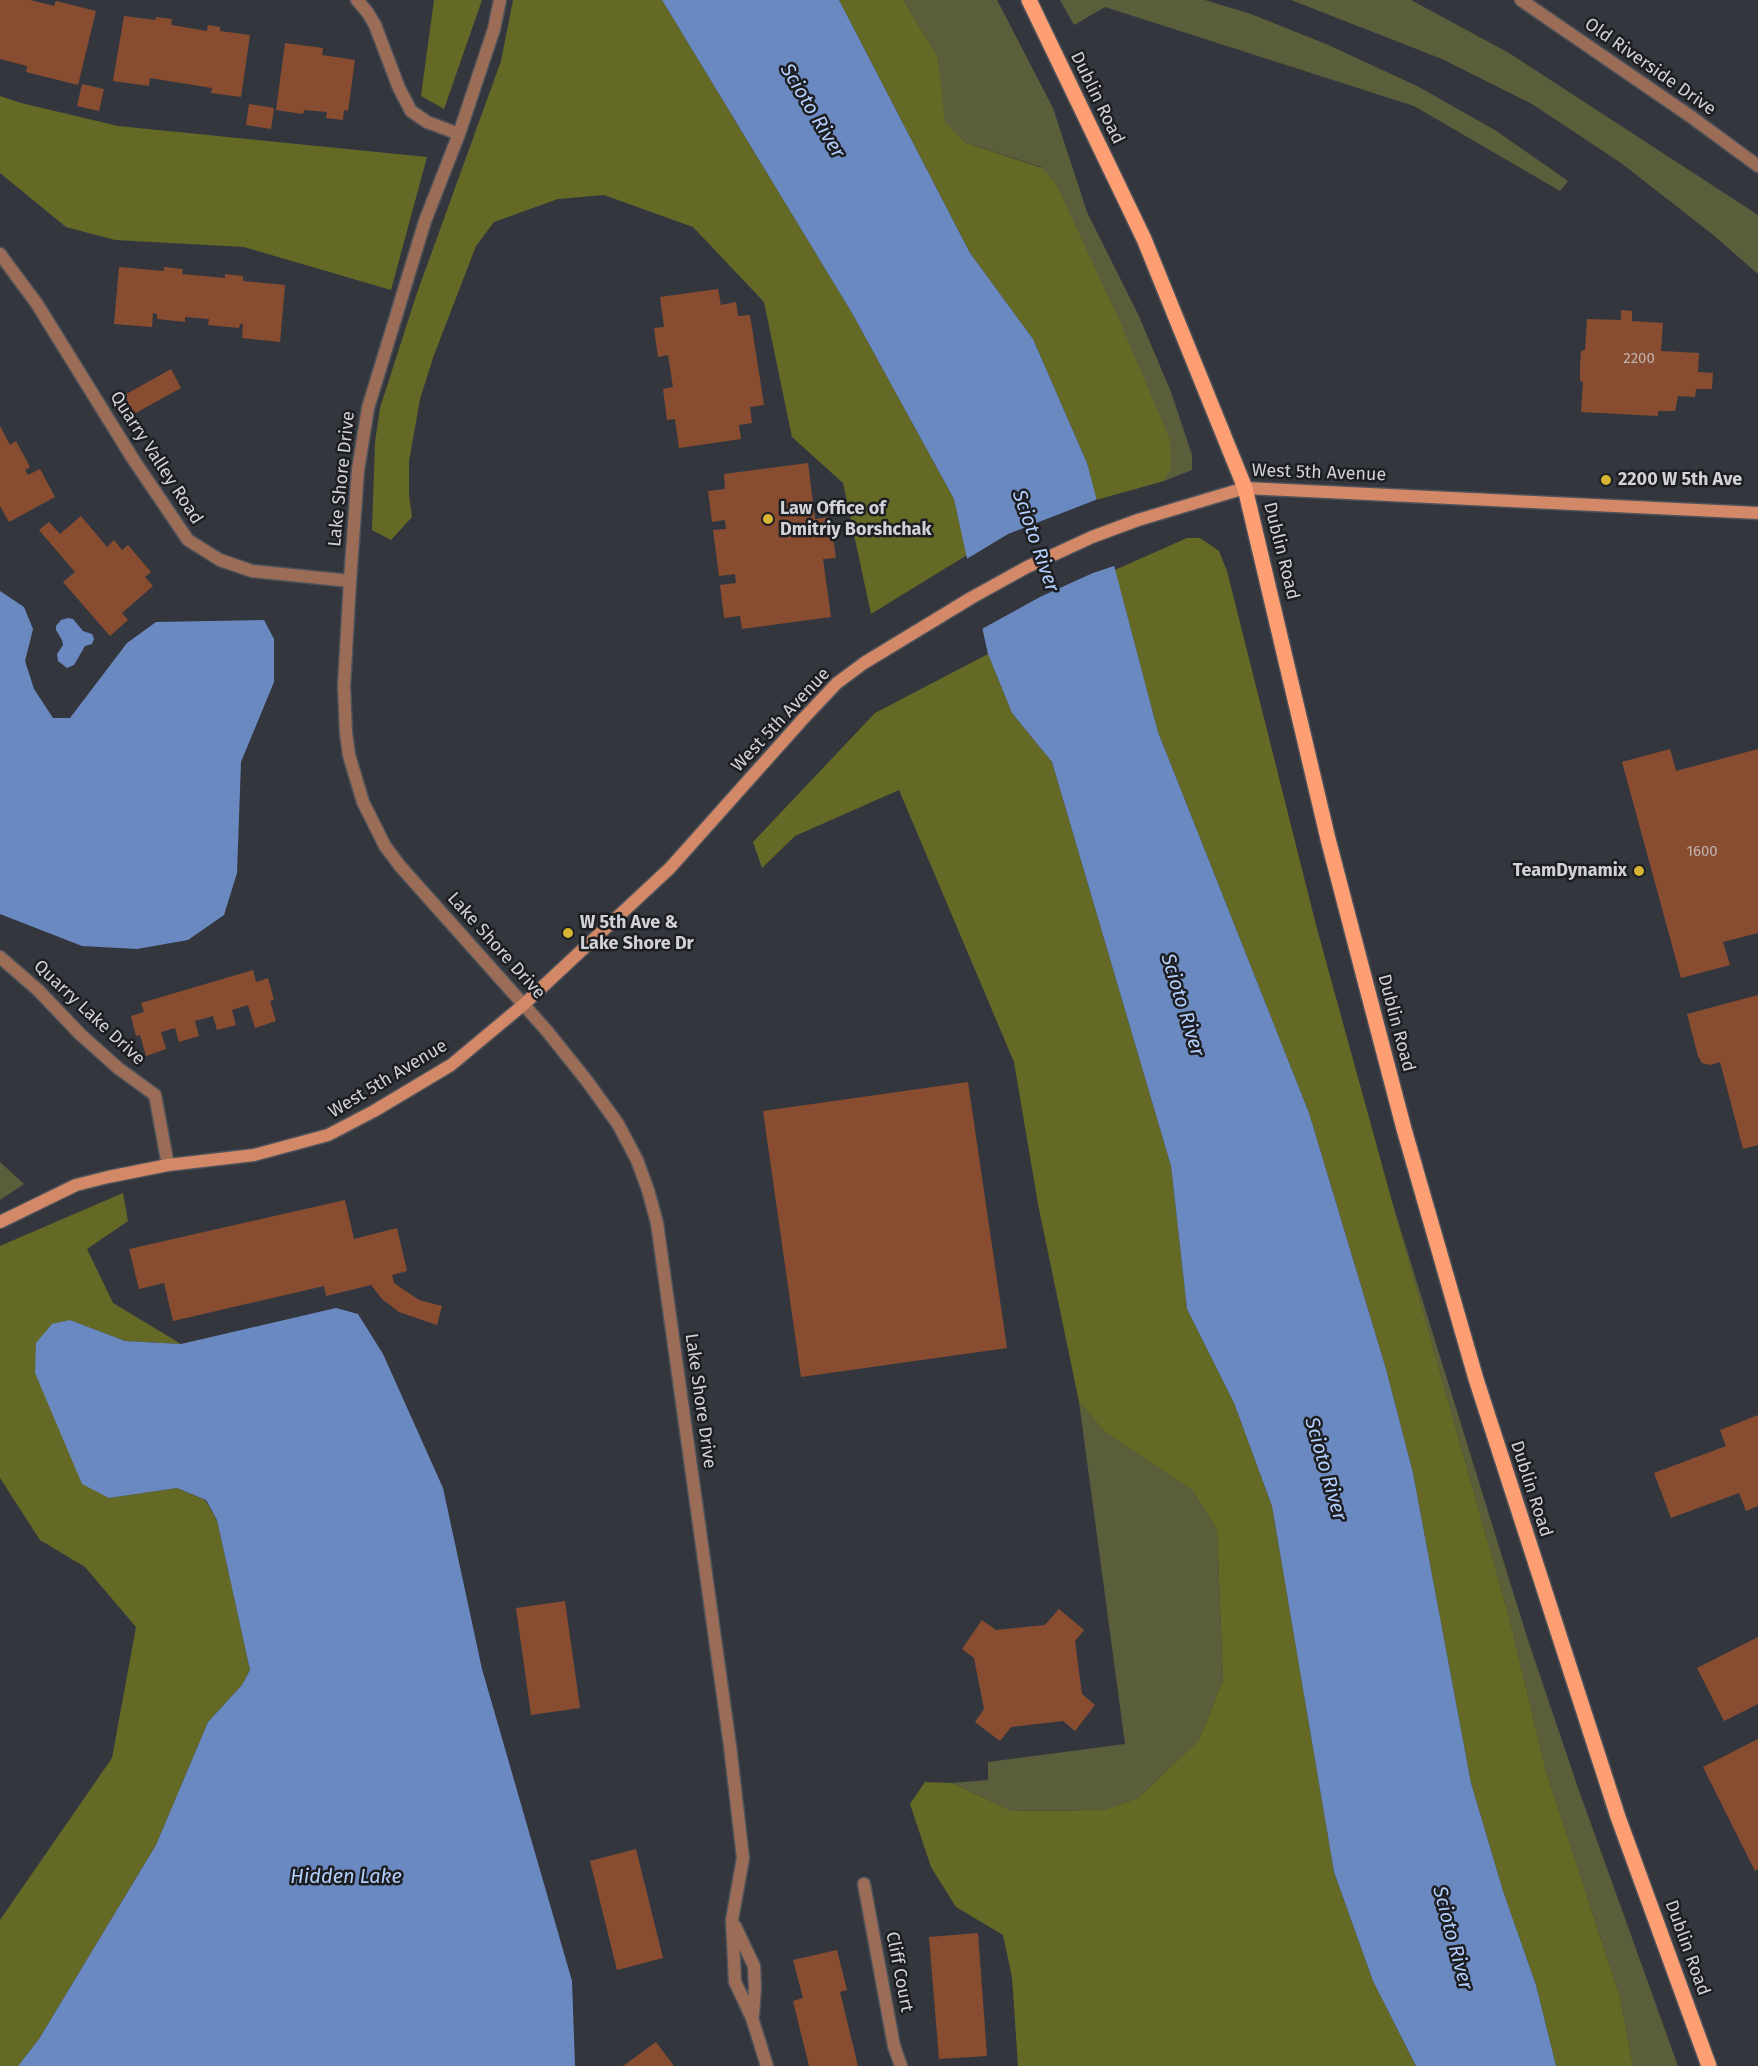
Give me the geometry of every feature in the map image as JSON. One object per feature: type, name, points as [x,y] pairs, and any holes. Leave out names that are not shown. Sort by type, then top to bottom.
[{"type":"main road","name":"Dublin Road","points":[[1029,0],[1144,239],[1245,488],[1328,839],[1404,1129],[1473,1369],[1618,1817],[1709,2066]]},
{"type":"main road","name":"West 5th Avenue","points":[[0,1222],[76,1185],[168,1165],[254,1155],[328,1135],[374,1111],[451,1065],[524,1005],[670,868],[837,683],[891,646],[971,598],[1027,567],[1092,537],[1163,512],[1245,488],[1758,513]]},
{"type":"street","points":[[357,0],[375,25],[399,88],[411,111],[418,118],[459,134]]},
{"type":"street","name":"Lake Shore Drive","points":[[500,0],[494,29],[459,134],[425,221],[368,408],[358,470],[350,581],[344,710],[349,755],[363,802],[385,846],[588,1081],[618,1124],[637,1161],[648,1190],[657,1223],[730,1746],[743,1858],[732,1920],[735,1982],[752,2018],[767,2066]]},
{"type":"street","name":"Old Riverside Drive","points":[[1521,0],[1690,116],[1758,166]]},
{"type":"street","name":"Quarry Valley Road","points":[[0,254],[37,304],[133,459],[188,540],[220,560],[252,571],[350,581]]},
{"type":"street","name":"Quarry Lake Drive","points":[[0,957],[38,990],[80,1034],[118,1068],[154,1095],[168,1165]]},
{"type":"street","name":"Cliff Court","points":[[864,1884],[894,2046],[901,2066]]},
{"type":"street","name":"Lake Shore Drive","points":[[732,1920],[754,1966],[755,1987],[752,2018]]},
{"type":"green space","points":[[434,0],[482,0],[444,109],[421,96]]},
{"type":"green space","points":[[513,0],[662,0],[852,313],[954,499],[967,555],[871,614],[843,483],[792,437],[764,302],[693,227],[604,195],[558,199],[494,222],[476,246],[434,355],[420,399],[409,461],[409,495],[412,517],[391,540],[372,530],[375,442],[380,408],[417,293],[501,61]]},
{"type":"green space","points":[[839,0],[903,0],[938,57],[945,122],[966,143],[1042,168],[1056,184],[1121,324],[1170,440],[1171,468],[1164,481],[1096,500],[1087,463],[1033,339],[970,253]]},
{"type":"green space","points":[[903,0],[997,0],[1053,108],[1087,212],[1138,314],[1171,392],[1192,455],[1192,470],[1164,481],[1171,467],[1041,167],[966,143],[944,122],[938,57]]},
{"type":"green space","points":[[1060,0],[1205,0],[1251,14],[1326,44],[1417,86],[1495,130],[1568,181],[1560,191],[1414,106],[1105,7],[1074,25]]},
{"type":"green space","points":[[1291,0],[1411,0],[1509,53],[1758,215],[1758,274],[1712,234],[1621,163],[1532,104],[1442,59]]},
{"type":"green space","points":[[0,96],[118,126],[427,157],[391,290],[244,247],[115,240],[66,227],[0,173]]},
{"type":"green space","points":[[1187,538],[1200,538],[1219,551],[1227,571],[1316,925],[1509,1617],[1546,1771],[1620,1997],[1633,2066],[1556,2066],[1536,1985],[1503,1891],[1471,1783],[1413,1473],[1386,1369],[1309,1113],[1158,732],[1115,570]]},
{"type":"green space","points":[[988,654],[1012,713],[1052,762],[1171,1166],[1187,1309],[1234,1403],[1272,1506],[1334,1872],[1373,1981],[1416,2066],[1018,2066],[1012,1977],[1003,1935],[956,1907],[931,1867],[910,1804],[925,1782],[952,1783],[1012,1811],[1104,1810],[1138,1798],[1199,1740],[1223,1680],[1217,1530],[1193,1491],[1105,1432],[1079,1402],[1038,1204],[1014,1062],[899,790],[795,836],[762,868],[753,842],[875,713]]},
{"type":"green space","points":[[0,1162],[24,1184],[0,1200]]},
{"type":"green space","points":[[123,1193],[128,1221],[87,1249],[113,1303],[181,1344],[125,1341],[70,1320],[109,1498],[177,1488],[205,1500],[217,1520],[250,1670],[242,1685],[208,1722],[156,1845],[39,2039],[18,2066],[0,2066],[0,1920],[112,1758],[136,1627],[85,1567],[40,1540],[0,1478],[0,1246]]},
{"type":"green space","points":[[1393,1205],[1527,1637],[1577,1785],[1678,2066],[1633,2066],[1620,1997],[1546,1771],[1509,1617]]},
{"type":"green space","points":[[1079,1402],[1105,1432],[1193,1491],[1217,1530],[1223,1680],[1199,1740],[1138,1798],[1105,1810],[1012,1811],[952,1783],[988,1780],[988,1762],[1125,1744]]},
{"type":"water","name":"Scioto River","points":[[662,0],[839,0],[970,253],[1033,339],[1087,463],[1158,732],[1309,1113],[1386,1369],[1413,1473],[1471,1783],[1503,1891],[1536,1985],[1556,2066],[1416,2066],[1373,1981],[1334,1872],[1272,1506],[1234,1403],[1187,1309],[1171,1166],[1052,762],[1012,713],[988,654],[954,499],[852,313]]},
{"type":"water","points":[[0,591],[24,607],[33,629],[25,661],[34,689],[53,718],[70,718],[127,643],[156,622],[264,620],[274,639],[274,682],[241,762],[237,873],[224,915],[188,940],[137,949],[82,946],[0,914]]},
{"type":"water","points":[[73,619],[83,631],[92,634],[94,639],[92,644],[85,646],[74,665],[67,668],[58,661],[57,654],[63,645],[56,626],[61,620]]},
{"type":"water","name":"Hidden Lake","points":[[336,1308],[358,1314],[383,1354],[443,1488],[482,1669],[572,1981],[575,2066],[18,2066],[39,2039],[156,1845],[208,1722],[242,1685],[250,1670],[217,1520],[206,1500],[177,1488],[109,1498],[82,1484],[35,1373],[36,1343],[52,1324],[70,1320],[125,1341],[181,1344]]},
{"type":"pier","points":[[1098,499],[1117,565],[1093,573],[1040,597],[980,630],[965,560],[1008,534]]},
{"type":"building","points":[[0,0],[30,0],[54,6],[56,1],[96,11],[78,85],[26,72],[27,66],[0,59]]},
{"type":"building","points":[[124,16],[155,20],[156,17],[172,19],[171,25],[207,31],[208,25],[220,27],[220,31],[250,35],[241,97],[211,93],[212,88],[150,78],[149,86],[113,81]]},
{"type":"building","points":[[285,43],[323,48],[322,55],[355,60],[348,111],[344,110],[343,120],[326,118],[327,112],[304,110],[303,114],[276,110]]},
{"type":"building","points":[[82,84],[104,89],[99,111],[77,106]]},
{"type":"building","points":[[249,104],[274,108],[271,129],[246,125]]},
{"type":"building","points":[[119,267],[164,271],[164,267],[183,269],[182,274],[225,278],[225,274],[243,276],[243,281],[285,285],[280,342],[242,338],[243,324],[240,324],[239,328],[208,325],[209,319],[185,317],[185,322],[157,319],[157,314],[153,313],[152,327],[114,324]]},
{"type":"building","points":[[718,289],[721,305],[736,302],[738,316],[750,315],[764,405],[750,407],[752,423],[739,425],[741,439],[679,448],[675,419],[667,420],[663,389],[673,387],[668,355],[658,357],[654,328],[664,327],[660,297]]},
{"type":"building","points":[[1621,310],[1632,311],[1632,321],[1663,323],[1661,351],[1699,353],[1698,372],[1713,373],[1712,389],[1696,389],[1695,397],[1678,396],[1675,411],[1658,411],[1658,416],[1581,412],[1583,382],[1580,381],[1580,366],[1581,351],[1585,350],[1587,319],[1621,320]]},
{"type":"building","points":[[171,369],[181,388],[132,415],[121,397]]},
{"type":"building","points":[[0,426],[10,445],[16,441],[30,467],[25,470],[28,475],[40,469],[55,497],[9,522],[0,506]]},
{"type":"building","points":[[808,463],[815,519],[830,517],[836,558],[823,559],[831,617],[742,629],[740,616],[724,618],[720,585],[736,583],[735,574],[719,576],[713,530],[726,529],[725,520],[712,522],[708,491],[725,489],[724,474]]},
{"type":"building","points":[[81,516],[107,547],[114,540],[122,550],[128,545],[151,572],[145,577],[153,586],[122,613],[128,620],[110,636],[63,582],[75,572],[39,530],[49,522],[60,534]]},
{"type":"building","points":[[1670,749],[1676,771],[1758,749],[1758,933],[1723,942],[1730,965],[1681,978],[1622,762]]},
{"type":"building","points":[[253,970],[256,982],[268,978],[274,1000],[270,1001],[276,1021],[255,1028],[248,1005],[232,1010],[236,1025],[217,1030],[213,1016],[195,1021],[199,1036],[179,1042],[175,1028],[161,1032],[166,1049],[146,1056],[140,1035],[136,1036],[131,1016],[144,1012],[141,1003]]},
{"type":"building","points":[[1758,995],[1758,1145],[1743,1149],[1720,1062],[1710,1065],[1702,1063],[1687,1014]]},
{"type":"building","points":[[968,1082],[1007,1348],[801,1377],[763,1111]]},
{"type":"building","points":[[345,1200],[354,1239],[397,1228],[407,1271],[392,1275],[394,1283],[419,1300],[442,1306],[437,1325],[399,1312],[382,1299],[371,1285],[326,1296],[324,1286],[173,1321],[164,1283],[139,1289],[129,1249]]},
{"type":"building","points":[[1758,1415],[1758,1506],[1746,1511],[1739,1493],[1671,1518],[1654,1473],[1726,1446],[1720,1430]]},
{"type":"building","points":[[565,1601],[580,1708],[531,1715],[516,1608]]},
{"type":"building","points":[[1059,1609],[1084,1630],[1075,1641],[1082,1694],[1095,1705],[1075,1731],[1063,1721],[1011,1727],[1000,1741],[975,1722],[984,1709],[974,1658],[962,1649],[982,1620],[996,1630],[1045,1625]]},
{"type":"building","points":[[1758,1637],[1758,1704],[1724,1721],[1697,1668]]},
{"type":"building","points":[[1758,1739],[1758,1869],[1755,1871],[1703,1767]]},
{"type":"building","points":[[636,1849],[663,1958],[617,1970],[590,1861]]},
{"type":"building","points":[[978,1933],[987,2056],[939,2059],[929,1937]]},
{"type":"building","points":[[837,1950],[847,1990],[840,1992],[858,2066],[809,2066],[793,2001],[803,1998],[793,1960]]},
{"type":"building","points":[[656,2042],[674,2066],[623,2066]]},
{"type":"place","name":"2200 W 5th Ave","points":[[1606,480]]},
{"type":"place","name":"Law Office of Dmitriy Borshchak","points":[[768,519]]},
{"type":"place","name":"TeamDynamix","points":[[1639,871]]},
{"type":"place","name":"W 5th Ave & Lake Shore Dr","points":[[568,933]]}]
